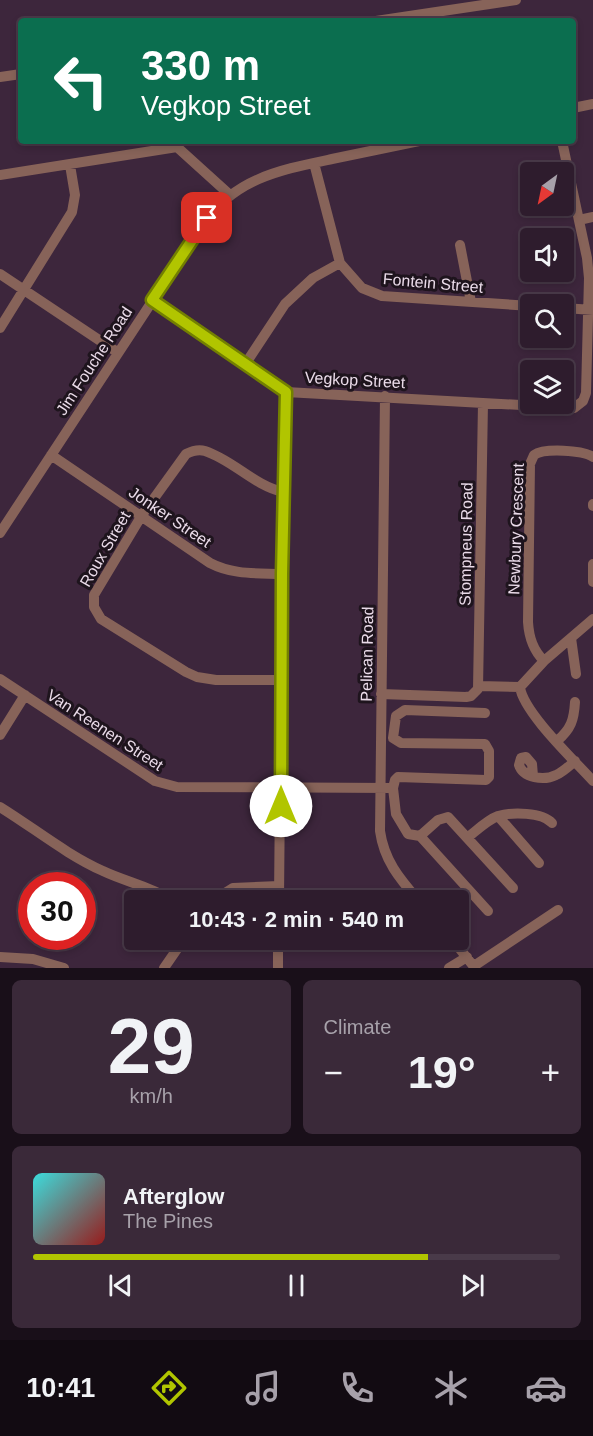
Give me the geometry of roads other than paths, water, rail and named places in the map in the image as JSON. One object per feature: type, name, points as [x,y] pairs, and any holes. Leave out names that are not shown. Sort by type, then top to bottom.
[{"type":"street","points":[[396,18],[516,0]]},
{"type":"street","points":[[0,77],[18,74]]},
{"type":"street","points":[[576,107],[593,104]]},
{"type":"street","points":[[0,175],[70,165],[178,144],[230,195]]},
{"type":"street","name":"Jim Fouche Road","points":[[1,531],[207,218],[230,195],[260,178],[287,169],[405,144]]},
{"type":"street","points":[[563,144],[587,258],[591,310],[574,309]]},
{"type":"street","name":"Fontein Street","points":[[314,163],[340,263],[362,288],[382,296],[520,305]]},
{"type":"street","points":[[0,328],[72,212],[75,195],[70,165]]},
{"type":"street","points":[[579,220],[593,217]]},
{"type":"street","points":[[460,245],[471,302]]},
{"type":"street","points":[[246,363],[285,304],[313,278],[340,263]]},
{"type":"street","points":[[0,274],[117,352]]},
{"type":"street","name":"Vegkop Street","points":[[152,300],[286,392],[574,408],[583,401],[586,393],[591,310]]},
{"type":"street","points":[[279,890],[280,680],[286,392]]},
{"type":"street","name":"Pelican Road","points":[[385,396],[380,831],[384,852],[396,875],[409,890]]},
{"type":"street","name":"Stompneus Road","points":[[479,686],[483,403]]},
{"type":"street","name":"Roux Street","points":[[280,680],[216,680],[197,677],[101,619],[96,613],[93,602],[94,595],[142,515],[186,454],[193,451],[205,452],[262,485],[283,492]]},
{"type":"street","name":"Newbury Crescent","points":[[544,661],[532,644],[528,622],[530,464],[534,455],[543,451],[584,452],[593,457]]},
{"type":"street","name":"Jonker Street","points":[[51,455],[210,563],[224,570],[242,573],[282,574]]},
{"type":"street","points":[[593,564],[593,582]]},
{"type":"street","points":[[381,694],[466,697],[474,694],[479,686],[520,687],[544,661],[593,619]]},
{"type":"street","points":[[571,638],[576,674]]},
{"type":"street","name":"Van Reenen Street","points":[[0,678],[160,784],[177,787],[380,786],[393,788]]},
{"type":"street","points":[[520,687],[521,694],[530,710],[593,781]]},
{"type":"street","points":[[0,735],[25,695]]},
{"type":"street","points":[[557,741],[567,732],[574,720],[575,702]]},
{"type":"street","points":[[485,713],[405,710],[399,713],[396,716],[393,738],[397,742],[485,744],[489,751],[489,777],[486,780],[398,777],[393,788],[396,814],[408,834],[420,836],[488,911]]},
{"type":"street","points":[[533,776],[553,777],[575,761]]},
{"type":"street","points":[[0,807],[97,869],[153,890]]},
{"type":"street","points":[[467,838],[498,816],[533,815],[548,818],[552,823]]},
{"type":"street","points":[[498,816],[539,863]]},
{"type":"street","points":[[420,836],[438,820],[448,817],[513,888]]},
{"type":"street","points":[[230,890],[279,886]]},
{"type":"street","points":[[449,968],[472,964],[558,910]]},
{"type":"street","points":[[164,968],[176,950]]},
{"type":"street","points":[[278,950],[278,968]]},
{"type":"street","points":[[461,950],[472,964]]},
{"type":"street","points":[[0,957],[33,959],[64,968]]}]
